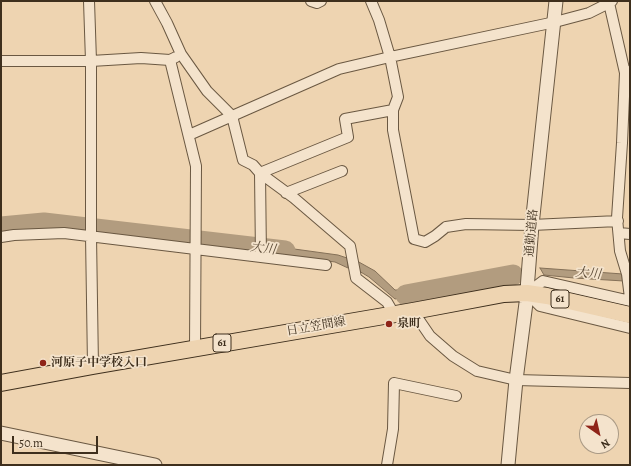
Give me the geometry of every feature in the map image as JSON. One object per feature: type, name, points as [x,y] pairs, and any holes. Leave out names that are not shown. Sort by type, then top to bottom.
[{"type":"main road","name":"日立笠間線","points":[[1,383],[504,294],[527,293],[552,297],[630,315]]},
{"type":"street","points":[[90,1],[93,366]]},
{"type":"street","points":[[155,1],[181,54],[207,91],[232,116],[243,160],[254,165],[260,174],[286,193],[350,246],[356,278],[387,302],[394,314]]},
{"type":"street","points":[[311,1],[316,3],[322,1]]},
{"type":"street","points":[[371,1],[379,20],[390,57],[398,97],[393,110],[393,130],[414,239],[425,242],[446,227],[466,224],[532,225],[618,221]]},
{"type":"street","name":"通勤道路","points":[[508,465],[516,380],[527,293],[532,225],[556,1]]},
{"type":"street","points":[[189,135],[339,69],[554,22],[589,13],[610,2],[627,72],[618,221],[620,251],[628,279],[630,298]]},
{"type":"street","points":[[1,61],[91,61],[141,58],[170,60],[181,54]]},
{"type":"street","points":[[170,60],[196,166],[195,348]]},
{"type":"street","points":[[260,174],[348,136],[345,119],[393,110]]},
{"type":"street","points":[[286,193],[342,171]]},
{"type":"street","points":[[260,174],[261,251]]},
{"type":"street","points":[[1,237],[91,231],[261,251],[326,265]]},
{"type":"street","points":[[619,233],[630,234]]},
{"type":"street","points":[[630,301],[543,281],[527,293],[540,306],[630,328]]},
{"type":"street","points":[[413,311],[430,336],[453,356],[478,371],[516,380],[630,383]]},
{"type":"street","points":[[386,465],[393,429],[394,383],[456,396]]},
{"type":"street","points":[[1,433],[155,465]]},
{"type":"water","points":[[265,245],[338,255],[347,258],[348,268],[335,262],[265,252]]},
{"type":"water","points":[[357,261],[375,271],[395,290],[433,286],[435,293],[395,299],[369,277],[359,271]]},
{"type":"water","points":[[540,268],[623,274],[624,281],[544,275]]},
{"type":"water","points":[[512,271],[513,278],[441,292],[439,284]]},
{"type":"waterway","name":"大川","points":[[1,227],[44,223],[285,251]]},
{"type":"waterway","name":"大川","points":[[406,295],[513,275]]},
{"type":"place","name":"泉町","points":[[389,324]]},
{"type":"place","name":"河原子中学校入口","points":[[43,363]]}]
